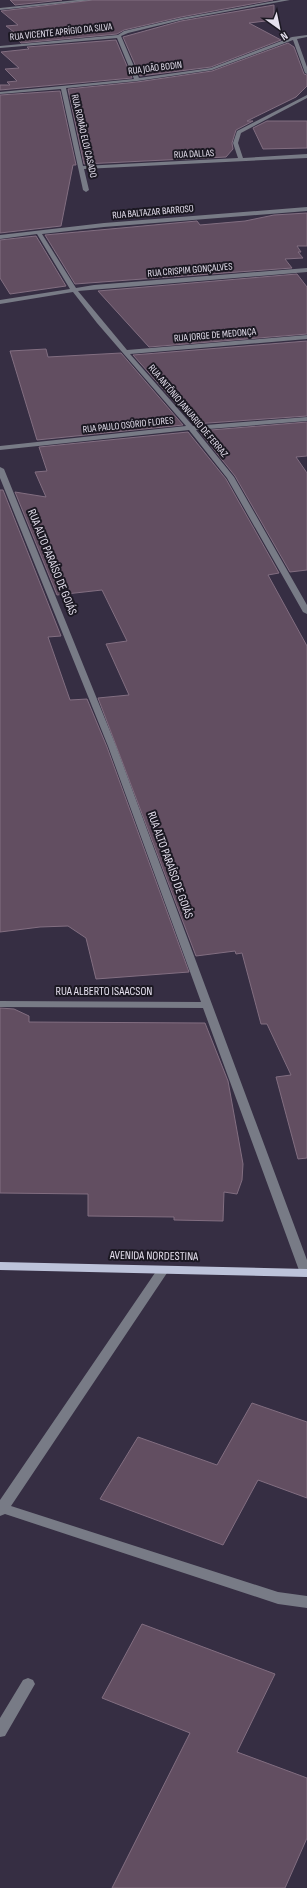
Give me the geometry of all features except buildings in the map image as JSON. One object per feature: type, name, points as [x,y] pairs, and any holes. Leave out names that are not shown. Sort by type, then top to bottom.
[{"type":"main road","name":"AVENIDA NORDESTINA","points":[[0,1266],[307,1273]]},
{"type":"street","points":[[0,9],[90,0]]},
{"type":"street","name":"RUA VICENTE APRÍGIO DA SILVA","points":[[0,47],[120,36],[126,32],[181,19],[288,0]]},
{"type":"street","points":[[120,36],[137,80]]},
{"type":"street","name":"RUA JOÃO BODIN","points":[[0,93],[137,80],[212,69],[294,38],[307,36]]},
{"type":"street","points":[[294,38],[307,73]]},
{"type":"street","name":"RUA ROMÃO ELOI CASADO","points":[[63,87],[86,190]]},
{"type":"street","points":[[242,160],[234,147],[235,139],[239,132],[307,96]]},
{"type":"street","name":"RUA DALLAS","points":[[82,168],[307,156]]},
{"type":"street","name":"RUA BALTAZAR BARROSO","points":[[0,237],[104,225],[307,208]]},
{"type":"street","name":"RUA ANTÔNIO JANUARIO DE FERRAZ","points":[[39,233],[74,290],[191,428],[230,478],[307,612]]},
{"type":"street","name":"RUA CRISPIM GONÇALVES","points":[[0,302],[74,290],[307,270]]},
{"type":"street","name":"RUA JORGE DE MEDONÇA","points":[[126,352],[307,337]]},
{"type":"street","name":"RUA PAULO OSÓRIO FLORES","points":[[0,448],[191,428],[307,419]]},
{"type":"street","name":"RUA ALTO PARAÍSO DE GOIÁS","points":[[0,469],[112,746],[307,1273]]},
{"type":"street","name":"RUA ALBERTO ISAACSON","points":[[0,1004],[207,1005]]},
{"type":"street","points":[[162,1270],[1,1510],[278,1598],[307,1602]]},
{"type":"street","points":[[0,1731],[28,1684]]}]
